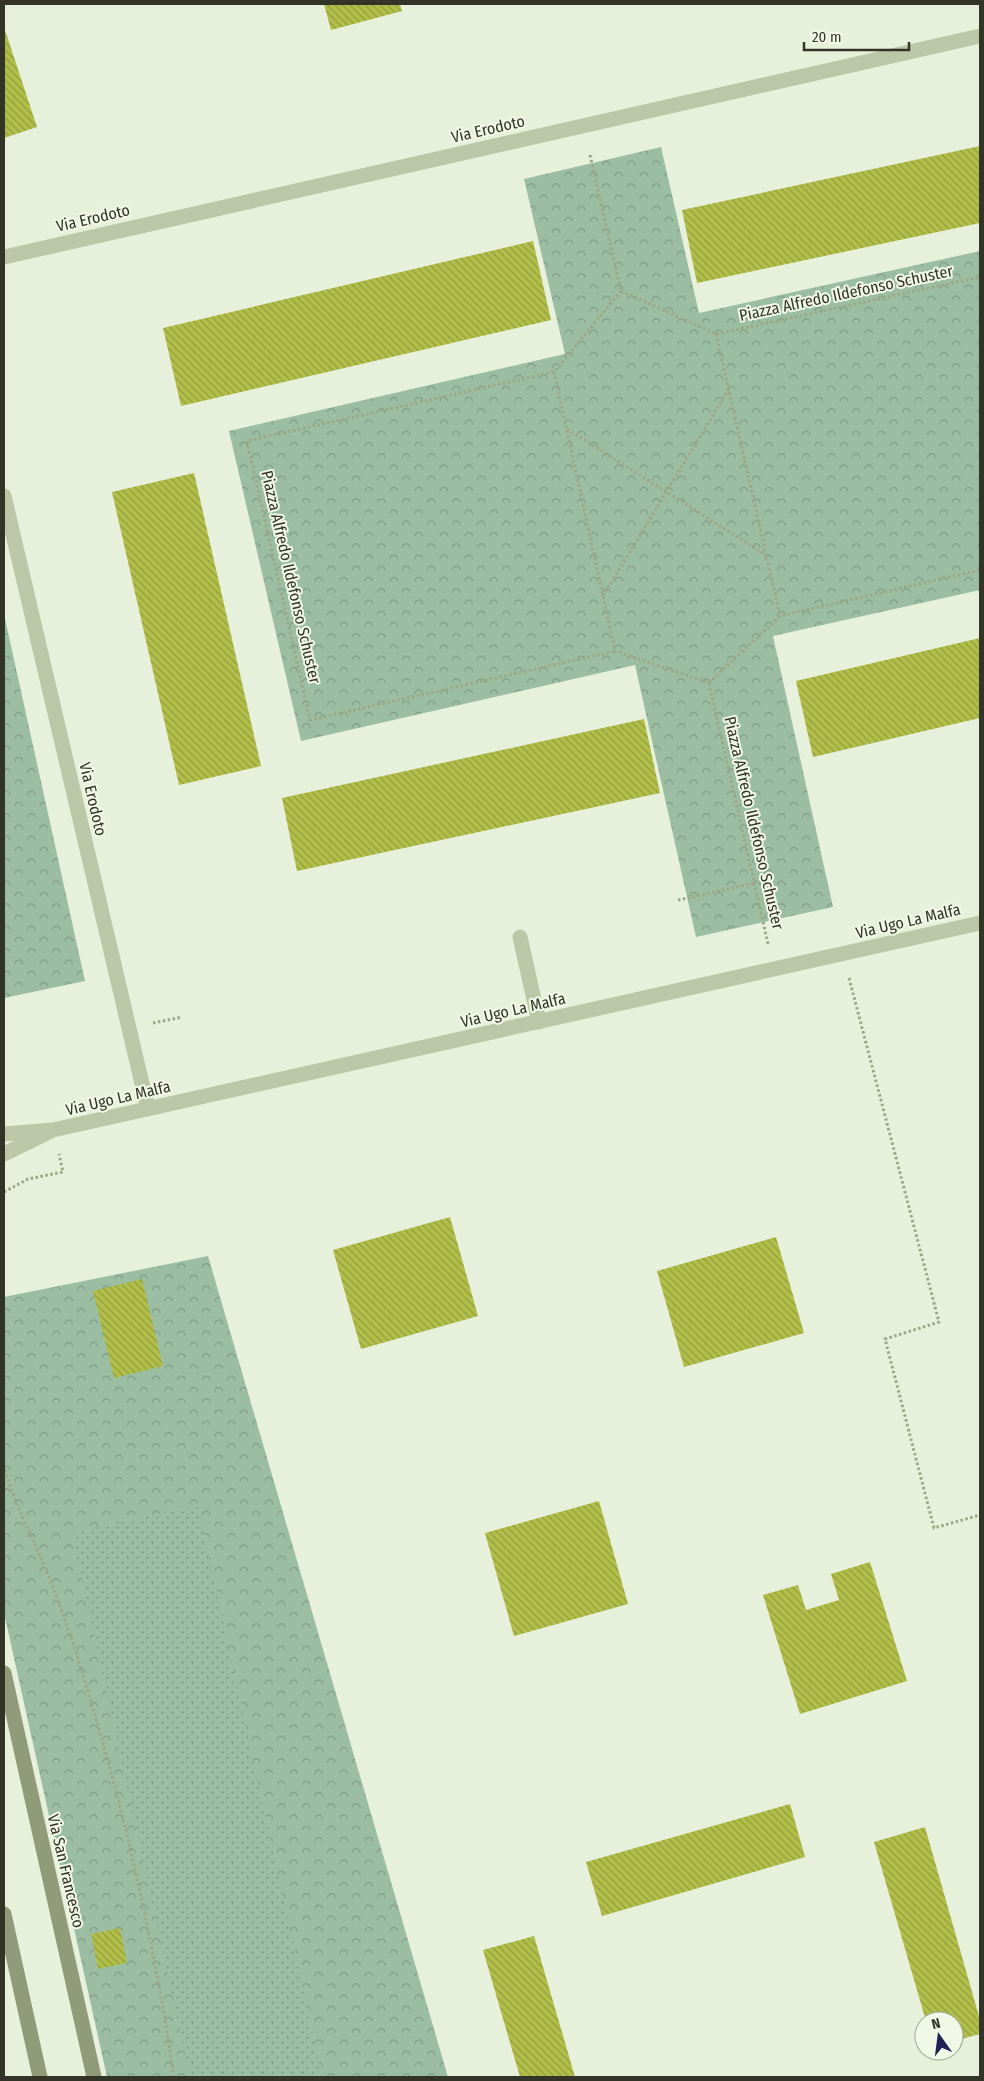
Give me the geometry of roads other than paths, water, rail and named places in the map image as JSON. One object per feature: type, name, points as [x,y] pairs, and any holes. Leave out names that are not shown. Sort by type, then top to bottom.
[{"type":"street","name":"Via Erodoto","points":[[5,255],[980,36]]},
{"type":"street","name":"Via Erodoto","points":[[4,496],[148,1109]]},
{"type":"street","name":"Via Ugo La Malfa","points":[[4,1134],[54,1130],[980,922]]},
{"type":"street","points":[[520,937],[539,1022]]},
{"type":"street","name":"Via Ugo La Malfa","points":[[4,1154],[54,1130]]},
{"type":"street","name":"Via San Francesco","points":[[4,1673],[94,2077]]},
{"type":"street","points":[[4,1914],[40,2077]]}]
